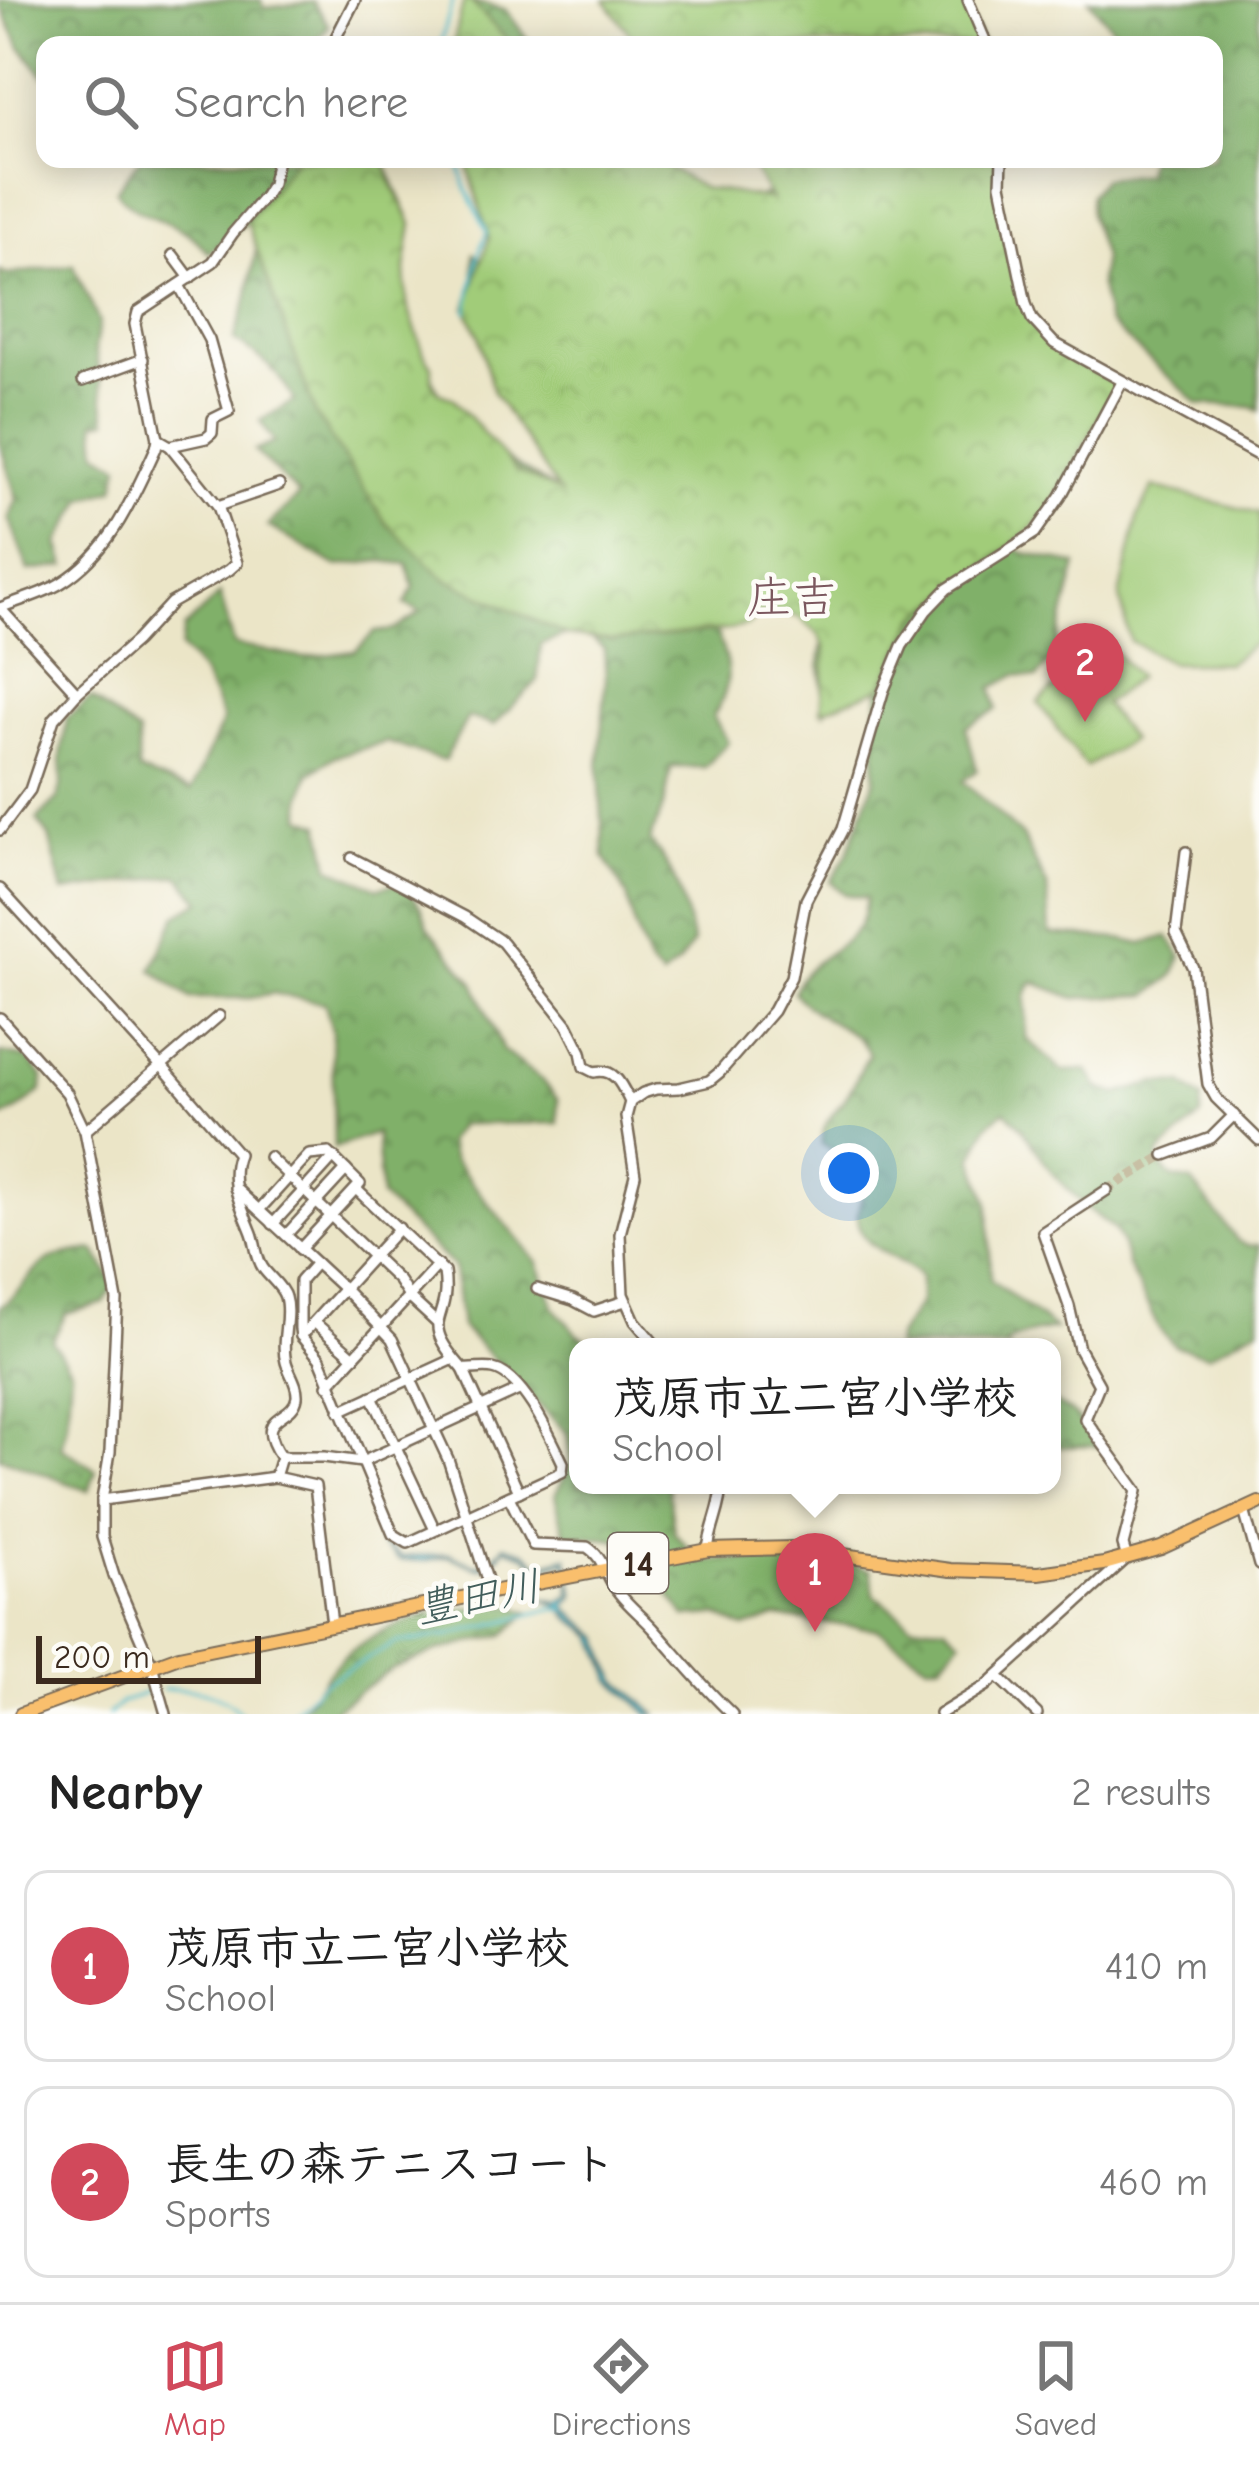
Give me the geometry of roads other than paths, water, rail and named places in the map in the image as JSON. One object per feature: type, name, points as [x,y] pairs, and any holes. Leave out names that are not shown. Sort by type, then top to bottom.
[{"type":"main road","name":"14","points":[[21,1714],[179,1656],[708,1550],[793,1548],[994,1573],[1063,1570],[1161,1547],[1259,1503]]},
{"type":"street","points":[[337,36],[356,0]]},
{"type":"street","points":[[968,0],[984,36]]},
{"type":"street","points":[[76,693],[0,608],[60,584],[109,538],[125,514],[158,439],[135,324],[138,312],[213,262],[264,197],[275,168]]},
{"type":"street","points":[[1002,168],[1001,184],[1032,320],[1054,343],[1259,456]]},
{"type":"street","points":[[170,446],[206,438],[212,433],[213,419],[229,411],[208,340],[173,255]]},
{"type":"street","points":[[83,381],[142,358]]},
{"type":"street","points":[[650,1338],[625,1301],[620,1243],[635,1175],[626,1117],[631,1102],[656,1089],[709,1081],[773,1011],[791,977],[806,900],[843,830],[883,692],[902,646],[947,589],[1035,533],[1061,496],[1122,382]]},
{"type":"street","points":[[0,830],[30,790],[54,719],[76,693],[171,603],[237,563],[218,506],[170,446],[158,439]]},
{"type":"street","points":[[218,506],[279,485]]},
{"type":"street","points":[[1186,852],[1175,933],[1193,968],[1208,1084],[1259,1140]]},
{"type":"street","points":[[352,858],[502,942],[567,1024],[584,1066],[614,1075],[631,1102]]},
{"type":"street","points":[[0,889],[238,1154],[238,1204],[254,1237],[260,1264],[286,1298],[285,1355],[297,1397],[271,1427],[271,1440],[281,1457],[275,1477]]},
{"type":"street","points":[[85,1131],[219,1016]]},
{"type":"street","points":[[0,1018],[67,1093],[85,1131],[117,1300],[102,1537],[166,1714]]},
{"type":"street","points":[[1165,1155],[1211,1138],[1234,1115]]},
{"type":"street","points":[[259,1210],[309,1155],[334,1157],[360,1184],[300,1249]]},
{"type":"street","points":[[269,1157],[400,1281],[409,1297],[436,1322]]},
{"type":"street","points":[[273,1224],[334,1157]]},
{"type":"street","points":[[286,1235],[346,1170]]},
{"type":"street","points":[[235,1188],[392,1339],[434,1429],[491,1592]]},
{"type":"street","points":[[356,1189],[444,1272],[446,1286],[436,1322],[439,1337],[463,1370],[533,1545],[590,1548],[624,1599],[732,1714]]},
{"type":"street","points":[[940,1714],[998,1676],[1127,1558],[1123,1545],[1137,1491],[1085,1419],[1099,1385],[1079,1349],[1043,1232],[1107,1190]]},
{"type":"street","points":[[302,1336],[399,1228]]},
{"type":"street","points":[[316,1263],[300,1281],[302,1336],[320,1359],[393,1534],[408,1543],[562,1472],[563,1463],[535,1406],[494,1369],[463,1370]]},
{"type":"street","points":[[328,1385],[438,1265]]},
{"type":"street","points":[[537,1289],[594,1311],[625,1301]]},
{"type":"street","points":[[314,1322],[354,1357]]},
{"type":"street","points":[[340,1411],[454,1359]]},
{"type":"street","points":[[281,1457],[362,1462],[518,1390]]},
{"type":"street","points":[[372,1396],[435,1531]]},
{"type":"street","points":[[102,1500],[275,1477],[315,1486],[332,1624]]},
{"type":"street","points":[[708,1550],[721,1494]]},
{"type":"street","points":[[1244,1510],[1259,1565]]},
{"type":"street","points":[[998,1676],[1037,1714]]},
{"type":"water","points":[[381,1540],[400,1557],[449,1554],[475,1565],[488,1563],[505,1545],[526,1552],[540,1565],[567,1557],[575,1595],[566,1605],[568,1610],[601,1637],[618,1680],[656,1714],[649,1714],[612,1680],[594,1635],[543,1599],[560,1602],[571,1595],[566,1561],[539,1568],[525,1555],[506,1548],[489,1566],[479,1568],[449,1556],[399,1560]]},
{"type":"waterway","points":[[443,36],[453,0]]},
{"type":"waterway","points":[[460,168],[487,232],[467,312]]},
{"type":"waterway","name":"豊田川","points":[[288,1714],[323,1683],[396,1643],[447,1636],[551,1609],[566,1610]]},
{"type":"waterway","name":"豊田川","points":[[163,1689],[206,1692],[242,1714]]},
{"type":"waterway","name":"豊田川","points":[[108,1714],[122,1702],[153,1690]]},
{"type":"tunnel","points":[[1107,1190],[1165,1155]]},
{"type":"place","name":"長生の森テニスコート","points":[[1085,722]]},
{"type":"place","name":"茂原市立二宮小学校","points":[[815,1632]]},
{"type":"district","name":"庄吉","points":[[792,597]]}]
